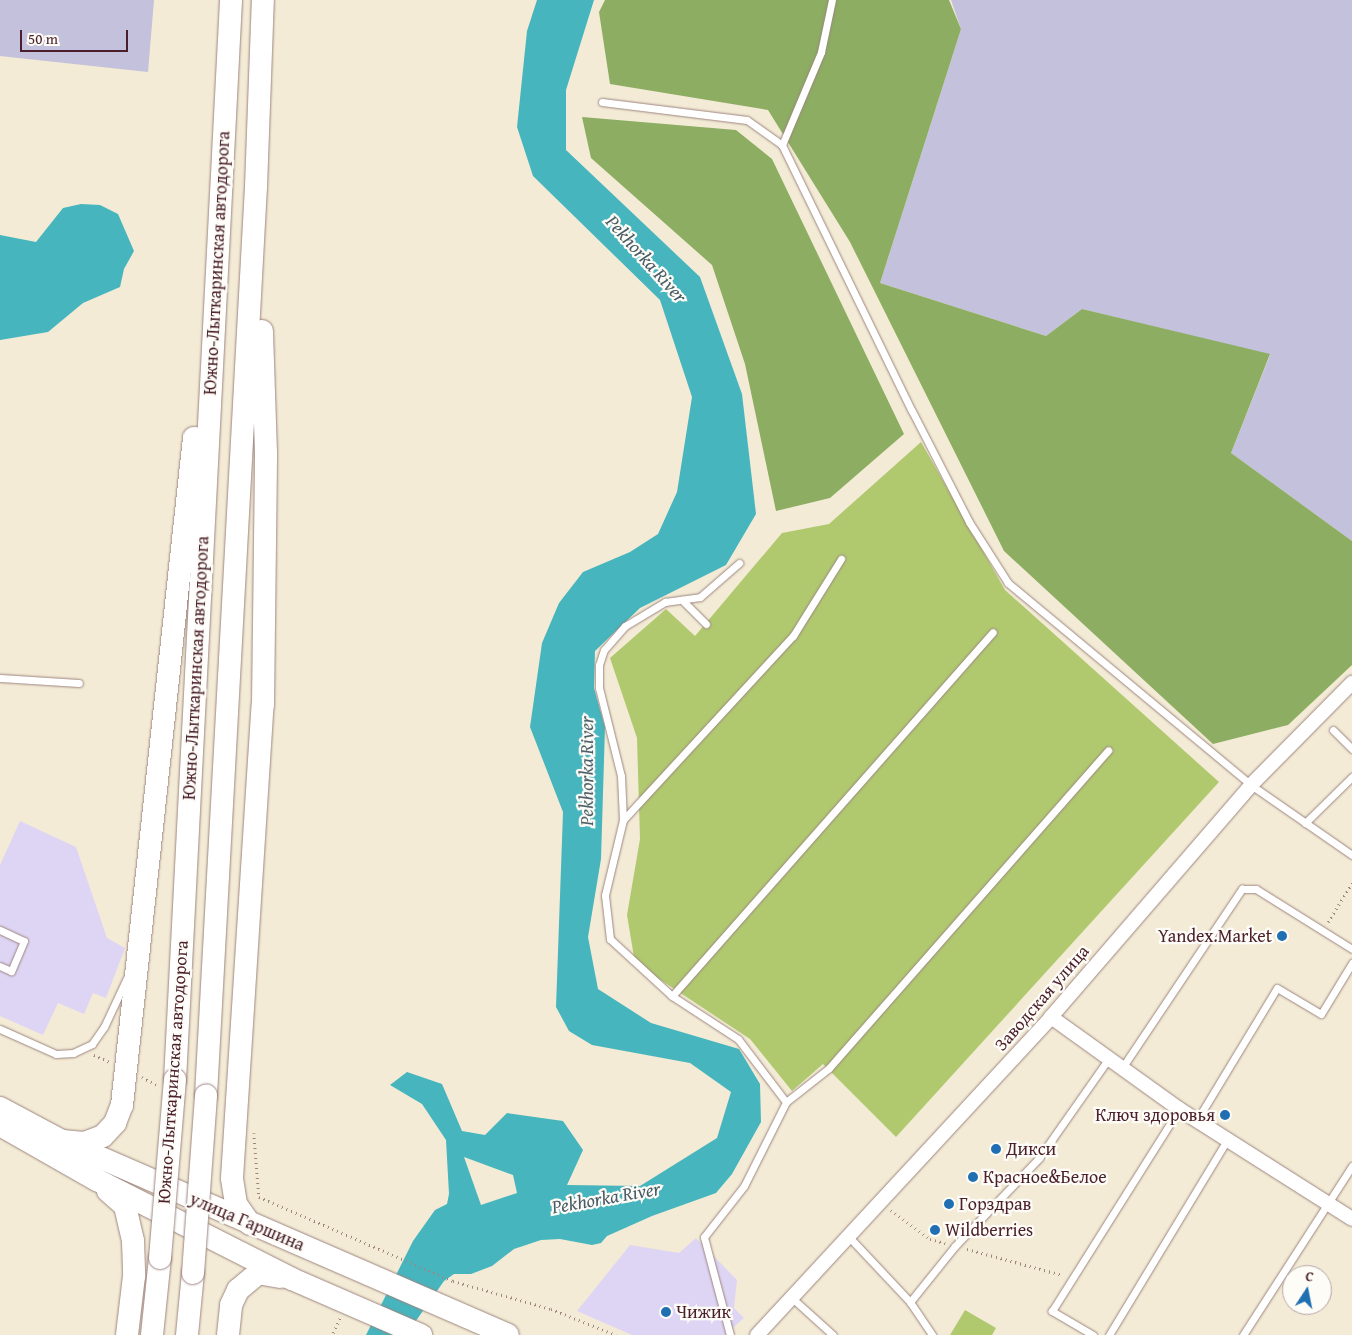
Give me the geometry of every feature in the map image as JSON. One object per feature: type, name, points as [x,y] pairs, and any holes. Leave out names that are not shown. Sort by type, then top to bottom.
[{"type":"main road","name":"Южно-Лыткаринская автодорога","points":[[152,1335],[175,1080],[231,0]]},
{"type":"main road","name":"Южно-Лыткаринская автодорога","points":[[187,1335],[206,1095],[256,187],[263,0]]},
{"type":"main road","points":[[62,1141],[84,1143],[103,1136],[115,1123],[122,1105],[221,186]]},
{"type":"main road","points":[[250,1224],[236,1204],[232,1178],[263,705],[266,453],[256,187]]},
{"type":"main road","name":"улица Гаршина","points":[[0,1108],[62,1141],[508,1335]]},
{"type":"main road","name":"улица Гаршина","points":[[0,1126],[97,1180],[292,1280],[421,1335]]},
{"type":"main road","points":[[97,1180],[125,1206],[133,1241],[134,1276],[127,1335]]},
{"type":"main road","points":[[228,1335],[231,1305],[238,1290],[250,1277],[258,1273],[292,1280]]},
{"type":"street","name":"Заводская улица","points":[[757,1335],[850,1238],[1051,1017],[1252,785],[1352,683]]},
{"type":"street","points":[[1051,1017],[1180,1109],[1352,1219]]},
{"type":"lane","points":[[782,145],[821,52],[832,0]]},
{"type":"lane","points":[[602,102],[747,120],[782,145],[912,411],[969,522],[1008,583],[1252,785],[1352,855]]},
{"type":"lane","points":[[623,820],[792,636],[841,559]]},
{"type":"lane","points":[[739,563],[700,597],[665,602],[625,626],[604,650],[599,665],[600,688],[621,776],[623,820],[605,895],[610,939],[672,996],[738,1039],[786,1102]]},
{"type":"lane","points":[[682,600],[706,624]]},
{"type":"lane","points":[[672,996],[993,632]]},
{"type":"lane","points":[[0,678],[79,683]]},
{"type":"lane","points":[[1332,730],[1352,748]]},
{"type":"lane","points":[[730,1335],[704,1237],[744,1186],[786,1102],[829,1068],[1108,750]]},
{"type":"lane","points":[[1305,823],[1352,777]]},
{"type":"lane","points":[[1122,1068],[1242,889],[1256,889],[1352,949]]},
{"type":"lane","points":[[0,930],[24,941],[11,971],[0,966]]},
{"type":"lane","points":[[1197,1120],[1277,988],[1321,1014],[1352,963]]},
{"type":"lane","points":[[0,1029],[56,1054],[74,1053],[92,1044],[104,1027],[131,969]]},
{"type":"lane","points":[[910,1302],[955,1246],[1039,1158],[1109,1058]]},
{"type":"lane","points":[[1093,1335],[1052,1310],[1180,1109]]},
{"type":"lane","points":[[1109,1335],[1227,1140]]},
{"type":"lane","points":[[1243,1335],[1352,1166]]},
{"type":"lane","points":[[850,1238],[910,1302],[932,1335]]},
{"type":"lane","points":[[792,1298],[833,1335]]},
{"type":"path","points":[[1322,931],[1352,883]]},
{"type":"path","points":[[881,1203],[930,1239],[1073,1277]]},
{"type":"path","points":[[382,1252],[453,1281],[544,1307],[616,1335]]},
{"type":"shaded area","points":[[0,0],[154,0],[148,72],[0,56]]},
{"type":"shaded area","points":[[951,0],[1352,0],[1352,541],[1231,453],[1270,355],[1082,309],[1046,336],[880,283],[961,29]]},
{"type":"shaded area","points":[[20,821],[76,847],[107,938],[125,948],[106,998],[93,993],[84,1014],[58,1003],[43,1035],[0,1016],[0,865]]},
{"type":"shaded area","points":[[696,1238],[737,1280],[734,1308],[744,1318],[725,1335],[632,1335],[577,1311],[630,1245],[679,1253]]},
{"type":"green space","points":[[605,0],[949,0],[961,29],[880,283],[1046,336],[1082,309],[1270,354],[1231,453],[1352,541],[1352,665],[1288,725],[1213,744],[1004,551],[850,242],[768,110],[610,84],[599,12]]},
{"type":"green space","points":[[582,117],[736,130],[772,159],[904,434],[830,498],[776,511],[745,364],[712,265],[591,158]]},
{"type":"green space","points":[[921,442],[1005,590],[1219,782],[896,1137],[823,1064],[792,1091],[750,1039],[635,963],[627,915],[640,839],[637,738],[610,658],[666,609],[695,636],[782,533],[829,524]]},
{"type":"green space","points":[[965,1310],[996,1328],[992,1335],[950,1335]]},
{"type":"water","name":"Pekhorka River","points":[[537,0],[594,0],[566,90],[566,150],[700,277],[742,394],[756,514],[726,565],[640,608],[595,651],[594,688],[605,727],[601,859],[588,937],[598,989],[651,1023],[739,1049],[760,1084],[761,1122],[732,1174],[716,1193],[652,1216],[607,1236],[601,1243],[592,1245],[560,1239],[541,1240],[514,1249],[492,1266],[471,1274],[454,1274],[444,1281],[406,1335],[366,1335],[413,1241],[435,1210],[447,1204],[449,1194],[446,1140],[422,1104],[390,1085],[407,1072],[442,1084],[462,1131],[485,1135],[507,1113],[563,1121],[583,1150],[567,1185],[640,1186],[717,1138],[731,1092],[690,1063],[592,1045],[569,1031],[556,1007],[563,812],[530,727],[542,643],[559,603],[583,572],[630,552],[658,534],[677,492],[692,397],[660,300],[533,176],[517,127],[527,31]],"holes":[[[464,1157],[513,1175],[517,1193],[481,1205]]]},
{"type":"water","points":[[81,204],[100,205],[118,214],[134,251],[124,269],[120,287],[83,303],[48,332],[0,340],[0,235],[36,242],[63,208]]},
{"type":"place","name":"Yandex.Market","points":[[1282,936]]},
{"type":"place","name":"Ключ здоровья","points":[[1225,1115]]},
{"type":"place","name":"Дикси","points":[[996,1149]]},
{"type":"place","name":"Красное&Белое","points":[[973,1177]]},
{"type":"place","name":"Горздрав","points":[[949,1204]]},
{"type":"place","name":"Wildberries","points":[[935,1230]]},
{"type":"place","name":"Чижик","points":[[666,1312]]}]
